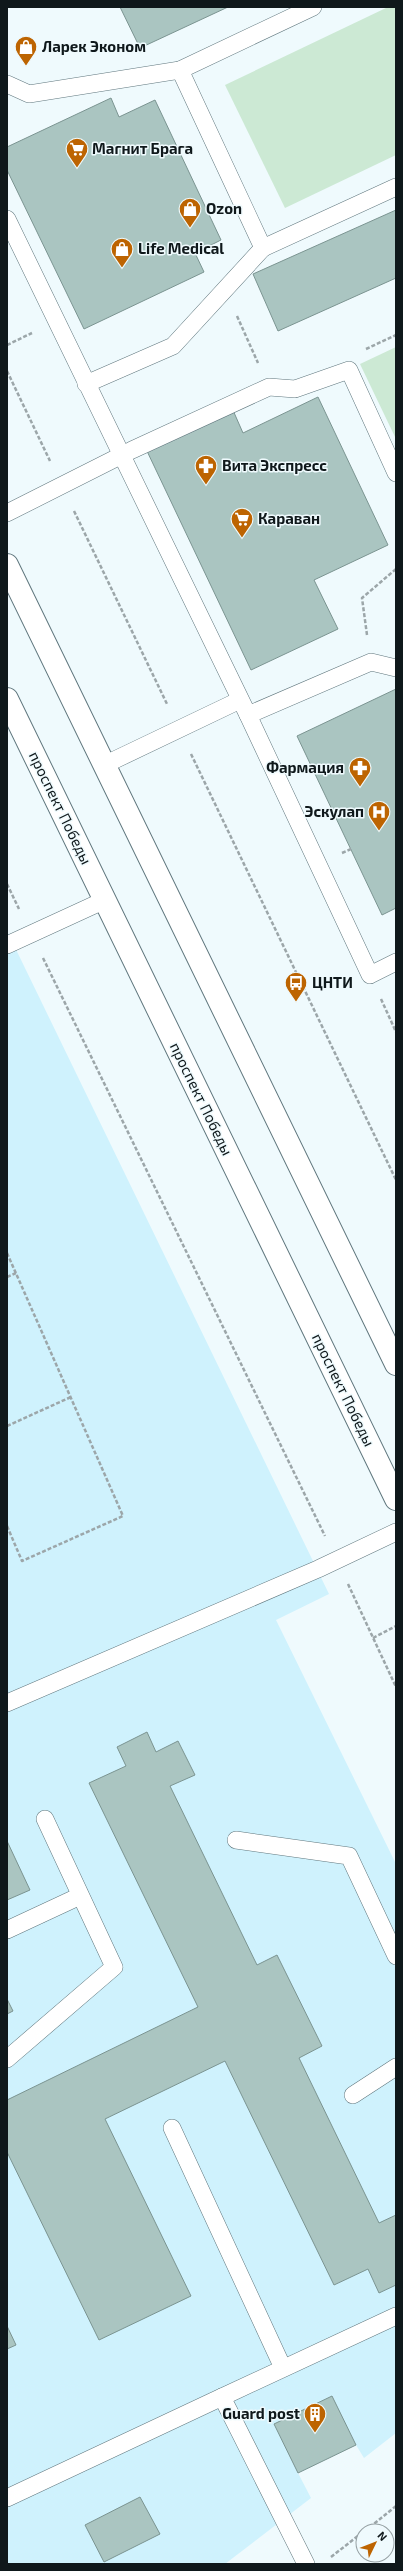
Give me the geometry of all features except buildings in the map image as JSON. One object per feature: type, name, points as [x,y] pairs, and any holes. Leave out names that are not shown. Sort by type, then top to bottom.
[{"type":"main road","points":[[7,565],[396,1364]]},
{"type":"main road","name":"проспект Победы","points":[[7,699],[396,1499]]},
{"type":"lane","points":[[7,84],[29,94],[180,70],[313,7]]},
{"type":"lane","points":[[180,70],[263,248]]},
{"type":"lane","points":[[86,384],[173,346],[263,248],[396,187]]},
{"type":"lane","points":[[7,219],[244,708],[370,975],[396,962]]},
{"type":"lane","points":[[7,513],[269,387],[295,389],[349,370],[396,473]]},
{"type":"lane","points":[[104,765],[179,730],[371,662],[396,668]]},
{"type":"lane","points":[[7,945],[105,900]]},
{"type":"lane","points":[[8,1699],[336,1560],[396,1532]]},
{"type":"lane","points":[[7,2059],[114,1967],[45,1819]]},
{"type":"lane","points":[[236,1840],[349,1856],[396,1956]]},
{"type":"lane","points":[[7,1930],[80,1896]]},
{"type":"lane","points":[[353,2095],[396,2067]]},
{"type":"lane","points":[[172,2128],[283,2368]]},
{"type":"lane","points":[[7,2498],[396,2316]]},
{"type":"lane","points":[[222,2397],[306,2564]]},
{"type":"path","points":[[236,313],[269,387]]},
{"type":"path","points":[[7,371],[396,1180]]},
{"type":"path","points":[[371,662],[362,598],[396,569]]},
{"type":"path","points":[[7,884],[336,1560],[396,1687]]},
{"type":"path","points":[[370,975],[396,1032]]},
{"type":"path","points":[[7,1253],[123,1516],[22,1561],[7,1526]]},
{"type":"path","points":[[7,1277],[16,1273]]},
{"type":"path","points":[[7,1426],[71,1397]]},
{"type":"path","points":[[373,1638],[396,1626]]},
{"type":"path","points":[[375,2523],[396,2506]]},
{"type":"path","points":[[329,2560],[355,2539]]},
{"type":"shaded area","points":[[7,931],[329,1594],[276,1620],[396,1864],[396,2433],[364,2458],[356,2445],[298,2473],[311,2498],[225,2564],[7,2564]]},
{"type":"green space","points":[[388,7],[396,7],[396,155],[285,208],[225,85]]},
{"type":"green space","points":[[396,347],[396,439],[360,364]]},
{"type":"place","name":"Ларек Эконом","points":[[26,66]]},
{"type":"place","name":"Магнит Брага","points":[[77,168]]},
{"type":"place","name":"Ozon","points":[[190,228]]},
{"type":"place","name":"Life Medical","points":[[122,268]]},
{"type":"place","name":"Вита Экспресс","points":[[206,486]]},
{"type":"place","name":"Караван","points":[[242,538]]},
{"type":"place","name":"Фармация","points":[[360,788]]},
{"type":"place","name":"Эскулап","points":[[379,832]]},
{"type":"place","name":"ЦНТИ","points":[[296,1002]]},
{"type":"place","name":"Guard post","points":[[315,2434]]}]
